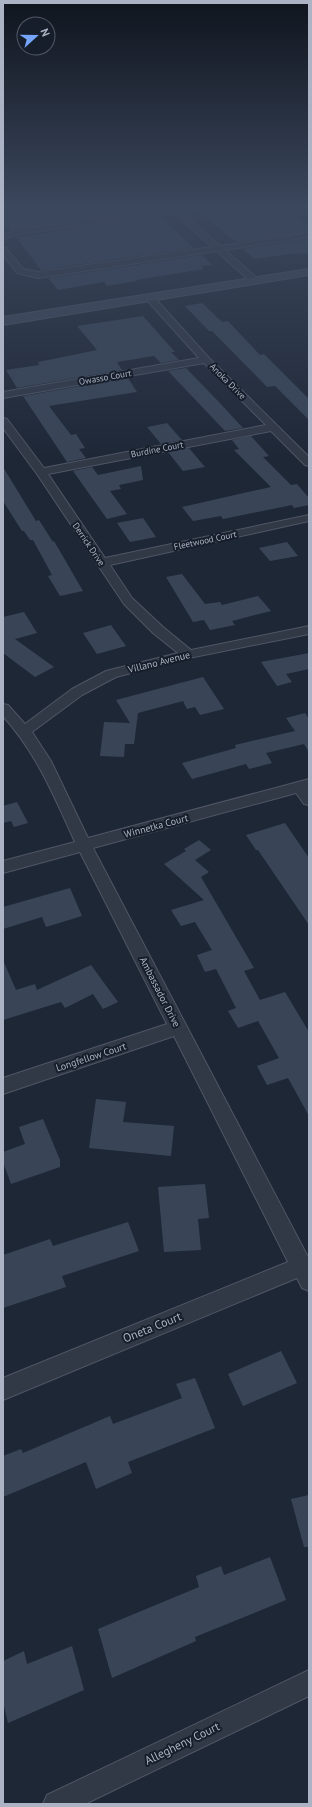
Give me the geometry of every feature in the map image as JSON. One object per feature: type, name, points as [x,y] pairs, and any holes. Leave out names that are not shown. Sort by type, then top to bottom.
[{"type":"main road","points":[[3,321],[193,290]]},
{"type":"street","name":"Anoka Drive","points":[[149,297],[206,360],[309,463]]},
{"type":"street","name":"Owasso Court","points":[[3,395],[206,360]]},
{"type":"street","name":"Derrick Drive","points":[[3,421],[41,472],[128,601],[158,630],[188,654]]},
{"type":"street","name":"Burdine Court","points":[[41,472],[273,427]]},
{"type":"street","name":"Fleetwood Court","points":[[101,563],[309,518]]},
{"type":"street","name":"Villano Avenue","points":[[24,731],[77,692],[111,674],[188,654],[309,630]]},
{"type":"street","name":"Ambassador Drive","points":[[3,708],[24,731],[44,761],[84,845],[305,1274]]},
{"type":"street","name":"Winnetka Court","points":[[3,867],[304,785]]},
{"type":"street","points":[[304,785],[309,800]]},
{"type":"street","name":"Longfellow Court","points":[[3,1086],[179,1027]]},
{"type":"street","name":"Oneta Court","points":[[3,1389],[305,1274]]},
{"type":"street","name":"Allegheny Court","points":[[56,1804],[309,1682]]},
{"type":"building","points":[[202,303],[222,322],[228,321],[260,355],[264,354],[309,399],[309,420],[275,386],[267,387],[185,306]]},
{"type":"building","points":[[143,316],[175,352],[171,352],[179,360],[161,363],[154,356],[117,362],[122,370],[17,388],[6,370],[39,365],[38,362],[97,350],[77,326]]},
{"type":"building","points":[[186,368],[243,428],[225,431],[168,371]]},
{"type":"building","points":[[128,378],[137,392],[49,406],[71,435],[76,434],[85,448],[79,449],[86,458],[67,462],[23,396]]},
{"type":"building","points":[[167,423],[182,440],[161,444],[147,427]]},
{"type":"building","points":[[251,436],[269,456],[263,457],[291,485],[297,484],[309,498],[309,505],[294,508],[292,505],[223,519],[221,516],[193,521],[182,507],[271,487],[234,450],[239,449],[232,440]]},
{"type":"building","points":[[189,448],[205,467],[183,471],[168,452]]},
{"type":"building","points":[[141,466],[143,480],[119,485],[121,489],[110,491],[127,514],[107,519],[73,471],[92,467],[98,475]]},
{"type":"building","points":[[3,467],[36,521],[39,520],[53,542],[54,541],[83,591],[60,596],[48,576],[52,575],[33,540],[30,540],[24,531],[22,531],[3,501]]},
{"type":"building","points":[[143,518],[156,537],[130,542],[117,523]]},
{"type":"building","points":[[287,542],[298,556],[270,561],[259,548]]},
{"type":"building","points":[[182,574],[205,604],[220,602],[222,605],[258,596],[271,611],[232,621],[235,625],[210,630],[204,620],[193,622],[166,577]]},
{"type":"building","points":[[24,612],[37,633],[15,639],[54,667],[35,677],[3,653],[3,617]]},
{"type":"building","points":[[111,625],[126,646],[97,654],[83,633]]},
{"type":"building","points":[[309,653],[309,669],[286,674],[292,682],[277,686],[261,662]]},
{"type":"building","points":[[203,677],[224,709],[200,715],[195,707],[187,709],[183,701],[138,713],[134,744],[125,744],[124,757],[100,756],[104,722],[130,723],[116,700]]},
{"type":"building","points":[[305,713],[309,719],[309,752],[304,744],[266,753],[272,763],[249,769],[246,764],[192,779],[182,763],[236,748],[235,745],[295,731],[286,718]]},
{"type":"building","points":[[17,802],[28,823],[14,827],[11,821],[3,823],[3,806]]},
{"type":"building","points":[[285,823],[309,858],[309,925],[258,850],[256,850],[246,835]]},
{"type":"building","points":[[199,840],[211,850],[195,860],[209,872],[201,877],[254,968],[244,971],[260,1000],[285,992],[309,1032],[309,1116],[288,1078],[267,1085],[257,1066],[279,1058],[258,1021],[238,1028],[228,1011],[236,1008],[216,969],[205,972],[197,955],[212,950],[195,922],[181,926],[171,910],[204,900],[164,864],[186,851],[184,849]]},
{"type":"building","points":[[70,888],[82,916],[46,927],[42,917],[3,929],[3,907]]},
{"type":"building","points":[[3,960],[16,990],[35,984],[37,990],[91,965],[118,1002],[103,1009],[93,994],[65,1008],[61,1002],[3,1020]]},
{"type":"building","points":[[96,1099],[126,1102],[123,1122],[174,1126],[171,1156],[89,1148]]},
{"type":"building","points":[[43,1119],[60,1160],[60,1167],[11,1184],[3,1162],[3,1152],[25,1144],[19,1127]]},
{"type":"building","points":[[205,1184],[209,1218],[198,1219],[201,1250],[164,1252],[158,1187]]},
{"type":"building","points":[[128,1222],[139,1251],[62,1276],[66,1287],[3,1308],[3,1255],[50,1239],[53,1246]]},
{"type":"building","points":[[281,1351],[297,1383],[243,1406],[228,1374]]},
{"type":"building","points":[[195,1378],[215,1428],[128,1462],[132,1473],[96,1489],[86,1462],[3,1497],[3,1456],[21,1449],[23,1453],[110,1416],[113,1424],[182,1398],[176,1384]]},
{"type":"building","points":[[309,1495],[309,1547],[304,1547],[291,1499]]},
{"type":"building","points":[[270,1557],[286,1600],[195,1637],[196,1641],[112,1678],[98,1629],[199,1587],[196,1576],[221,1566],[224,1575]]},
{"type":"building","points":[[72,1646],[84,1690],[8,1723],[3,1702],[3,1661],[24,1651],[27,1664]]}]
